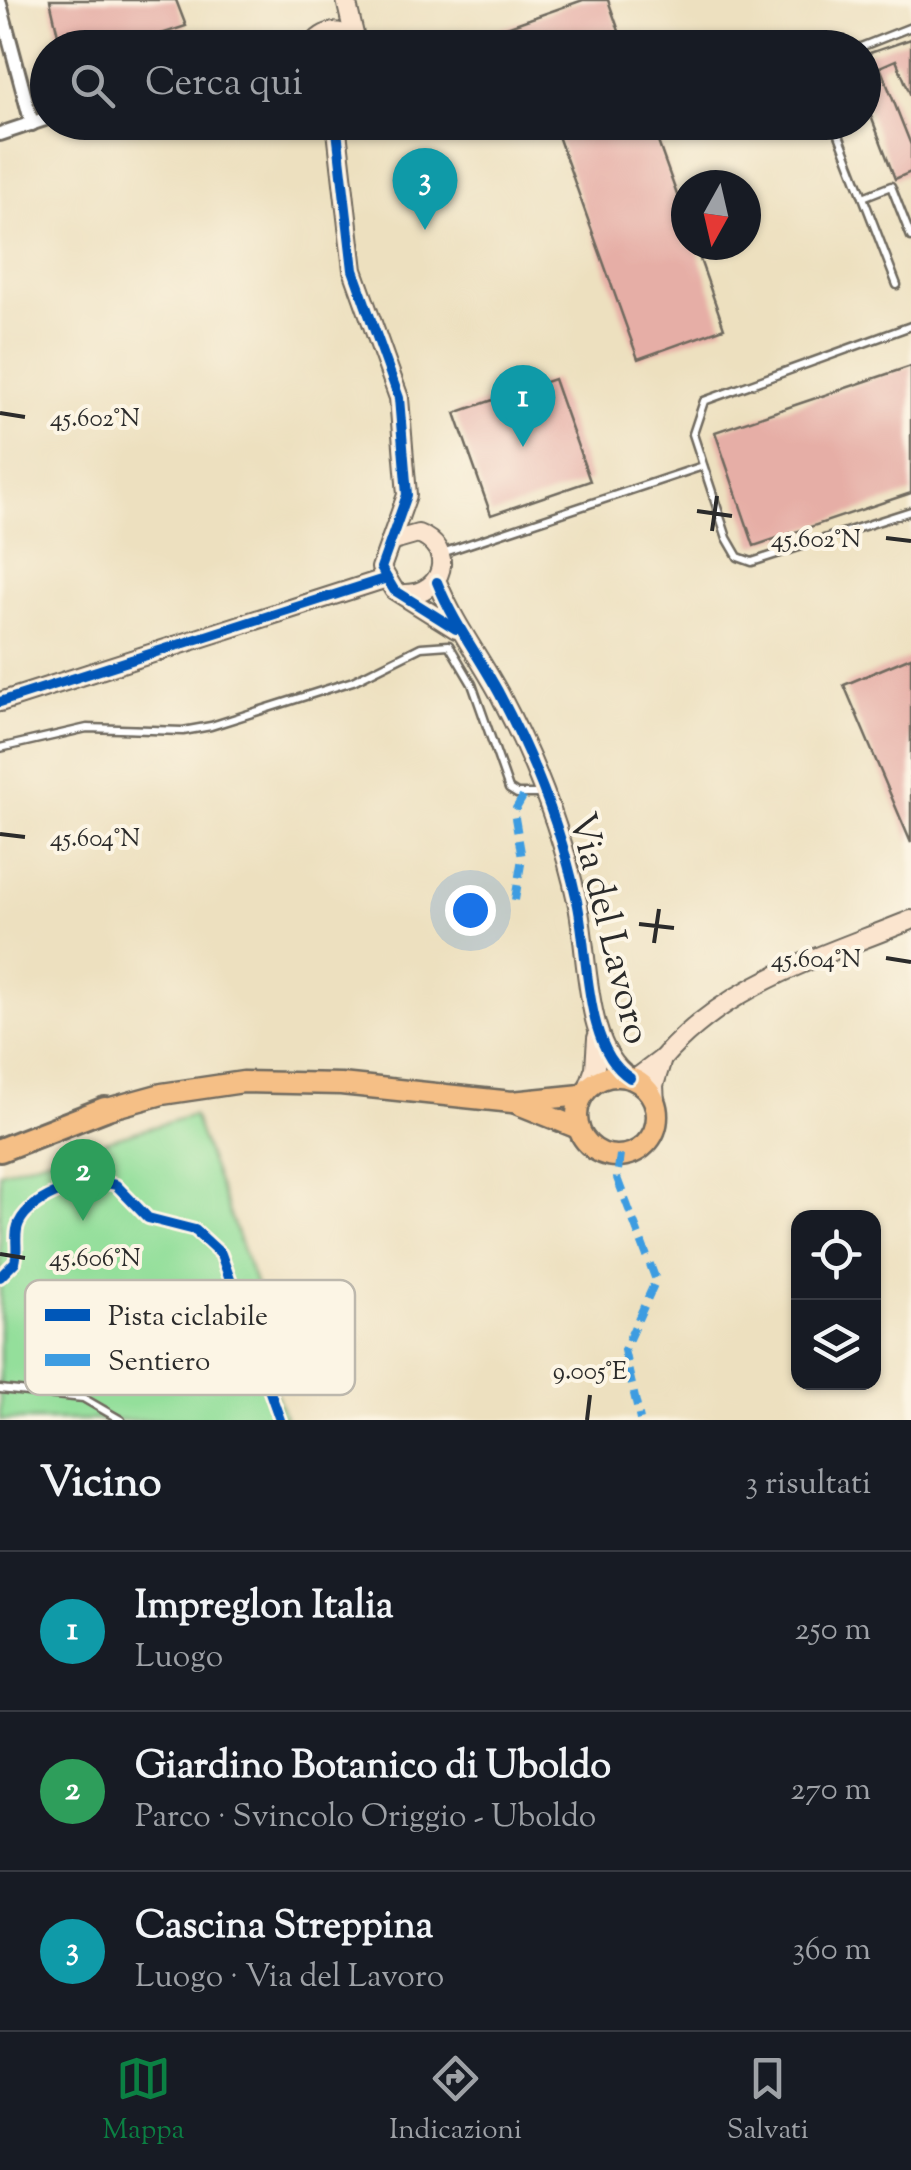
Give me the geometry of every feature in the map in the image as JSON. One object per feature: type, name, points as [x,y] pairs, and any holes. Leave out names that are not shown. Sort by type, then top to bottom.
[{"type":"highway","points":[[0,1132],[106,1110]]},
{"type":"highway","points":[[0,1150],[106,1110]]},
{"type":"main road","points":[[0,1141],[206,1086],[280,1081],[512,1102],[585,1092],[612,1076],[632,1079],[655,1104],[652,1135],[628,1154],[597,1150],[578,1128],[512,1102]]},
{"type":"main road","points":[[578,1128],[585,1092]]},
{"type":"street","points":[[322,30],[343,0]]},
{"type":"street","points":[[343,0],[352,30]]},
{"type":"street","points":[[0,4],[30,116]]},
{"type":"street","points":[[0,134],[30,125]]},
{"type":"street","points":[[339,140],[352,270],[398,398],[406,506],[418,534],[436,544],[441,554],[436,582],[428,590],[406,594]]},
{"type":"street","points":[[340,148],[341,140]]},
{"type":"street","points":[[0,702],[384,579],[382,557],[406,506]]},
{"type":"street","points":[[390,542],[418,534]]},
{"type":"street","name":"Via del Lavoro","points":[[384,579],[455,636],[497,689],[546,793],[578,905],[598,1028],[607,1058],[632,1079]]},
{"type":"street","name":"Via del Lavoro","points":[[436,582],[455,636]]},
{"type":"street","points":[[632,1079],[662,1060],[701,1017],[731,996],[911,920]]},
{"type":"street","name":"Via del Lavoro","points":[[585,1092],[596,1068],[598,1028]]},
{"type":"street","points":[[655,1104],[654,1085],[662,1060]]},
{"type":"lane","points":[[881,39],[911,27]]},
{"type":"lane","points":[[841,140],[897,285]]},
{"type":"lane","points":[[863,197],[892,186],[911,237]]},
{"type":"lane","points":[[911,326],[704,401],[693,434],[727,538],[738,556],[752,562],[911,512]]},
{"type":"lane","points":[[441,554],[704,466]]},
{"type":"lane","points":[[0,748],[87,728],[183,731],[212,726],[354,680],[421,647],[455,636],[509,789],[524,796],[546,793]]},
{"type":"lane","points":[[0,1389],[25,1392]]},
{"type":"lane","points":[[55,1395],[83,1398],[120,1420]]},
{"type":"green space","points":[[193,1115],[254,1280],[25,1280],[25,1395],[277,1395],[286,1420],[0,1420],[0,1172]]},
{"type":"building","points":[[50,0],[176,0],[186,26],[174,30],[57,30]]},
{"type":"building","points":[[583,0],[608,0],[619,30],[498,30]]},
{"type":"building","points":[[911,39],[911,96],[896,60],[881,67],[881,49]]},
{"type":"building","points":[[881,70],[911,145],[911,172],[895,179],[880,140]]},
{"type":"building","points":[[559,140],[657,140],[671,178],[671,260],[700,260],[724,328],[638,359]]},
{"type":"building","points":[[911,366],[911,493],[754,546],[715,432]]},
{"type":"building","points":[[554,379],[590,481],[491,515],[455,413]]},
{"type":"building","points":[[911,657],[911,843],[844,685]]},
{"type":"marked path","points":[[515,900],[522,858],[514,812],[524,795]]},
{"type":"marked path","points":[[620,1155],[617,1178],[656,1280],[624,1350],[640,1420]]},
{"type":"cycle path","points":[[338,140],[353,270],[399,398],[407,495],[381,568],[394,590],[456,629]]},
{"type":"cycle path","points":[[0,702],[384,579]]},
{"type":"cycle path","points":[[437,582],[513,720],[546,795],[577,901],[596,1023],[615,1064],[630,1078]]},
{"type":"cycle path","points":[[0,1277],[15,1262],[19,1223],[36,1204],[62,1190],[105,1183],[116,1185],[148,1218],[195,1230],[221,1254],[230,1280]]},
{"type":"cycle path","points":[[271,1395],[280,1420]]},
{"type":"place","name":"Cascina Streppina","points":[[425,230]]},
{"type":"place","name":"Impreglon Italia","points":[[523,447]]},
{"type":"place","name":"Giardino Botanico di Uboldo","points":[[83,1221]]}]
